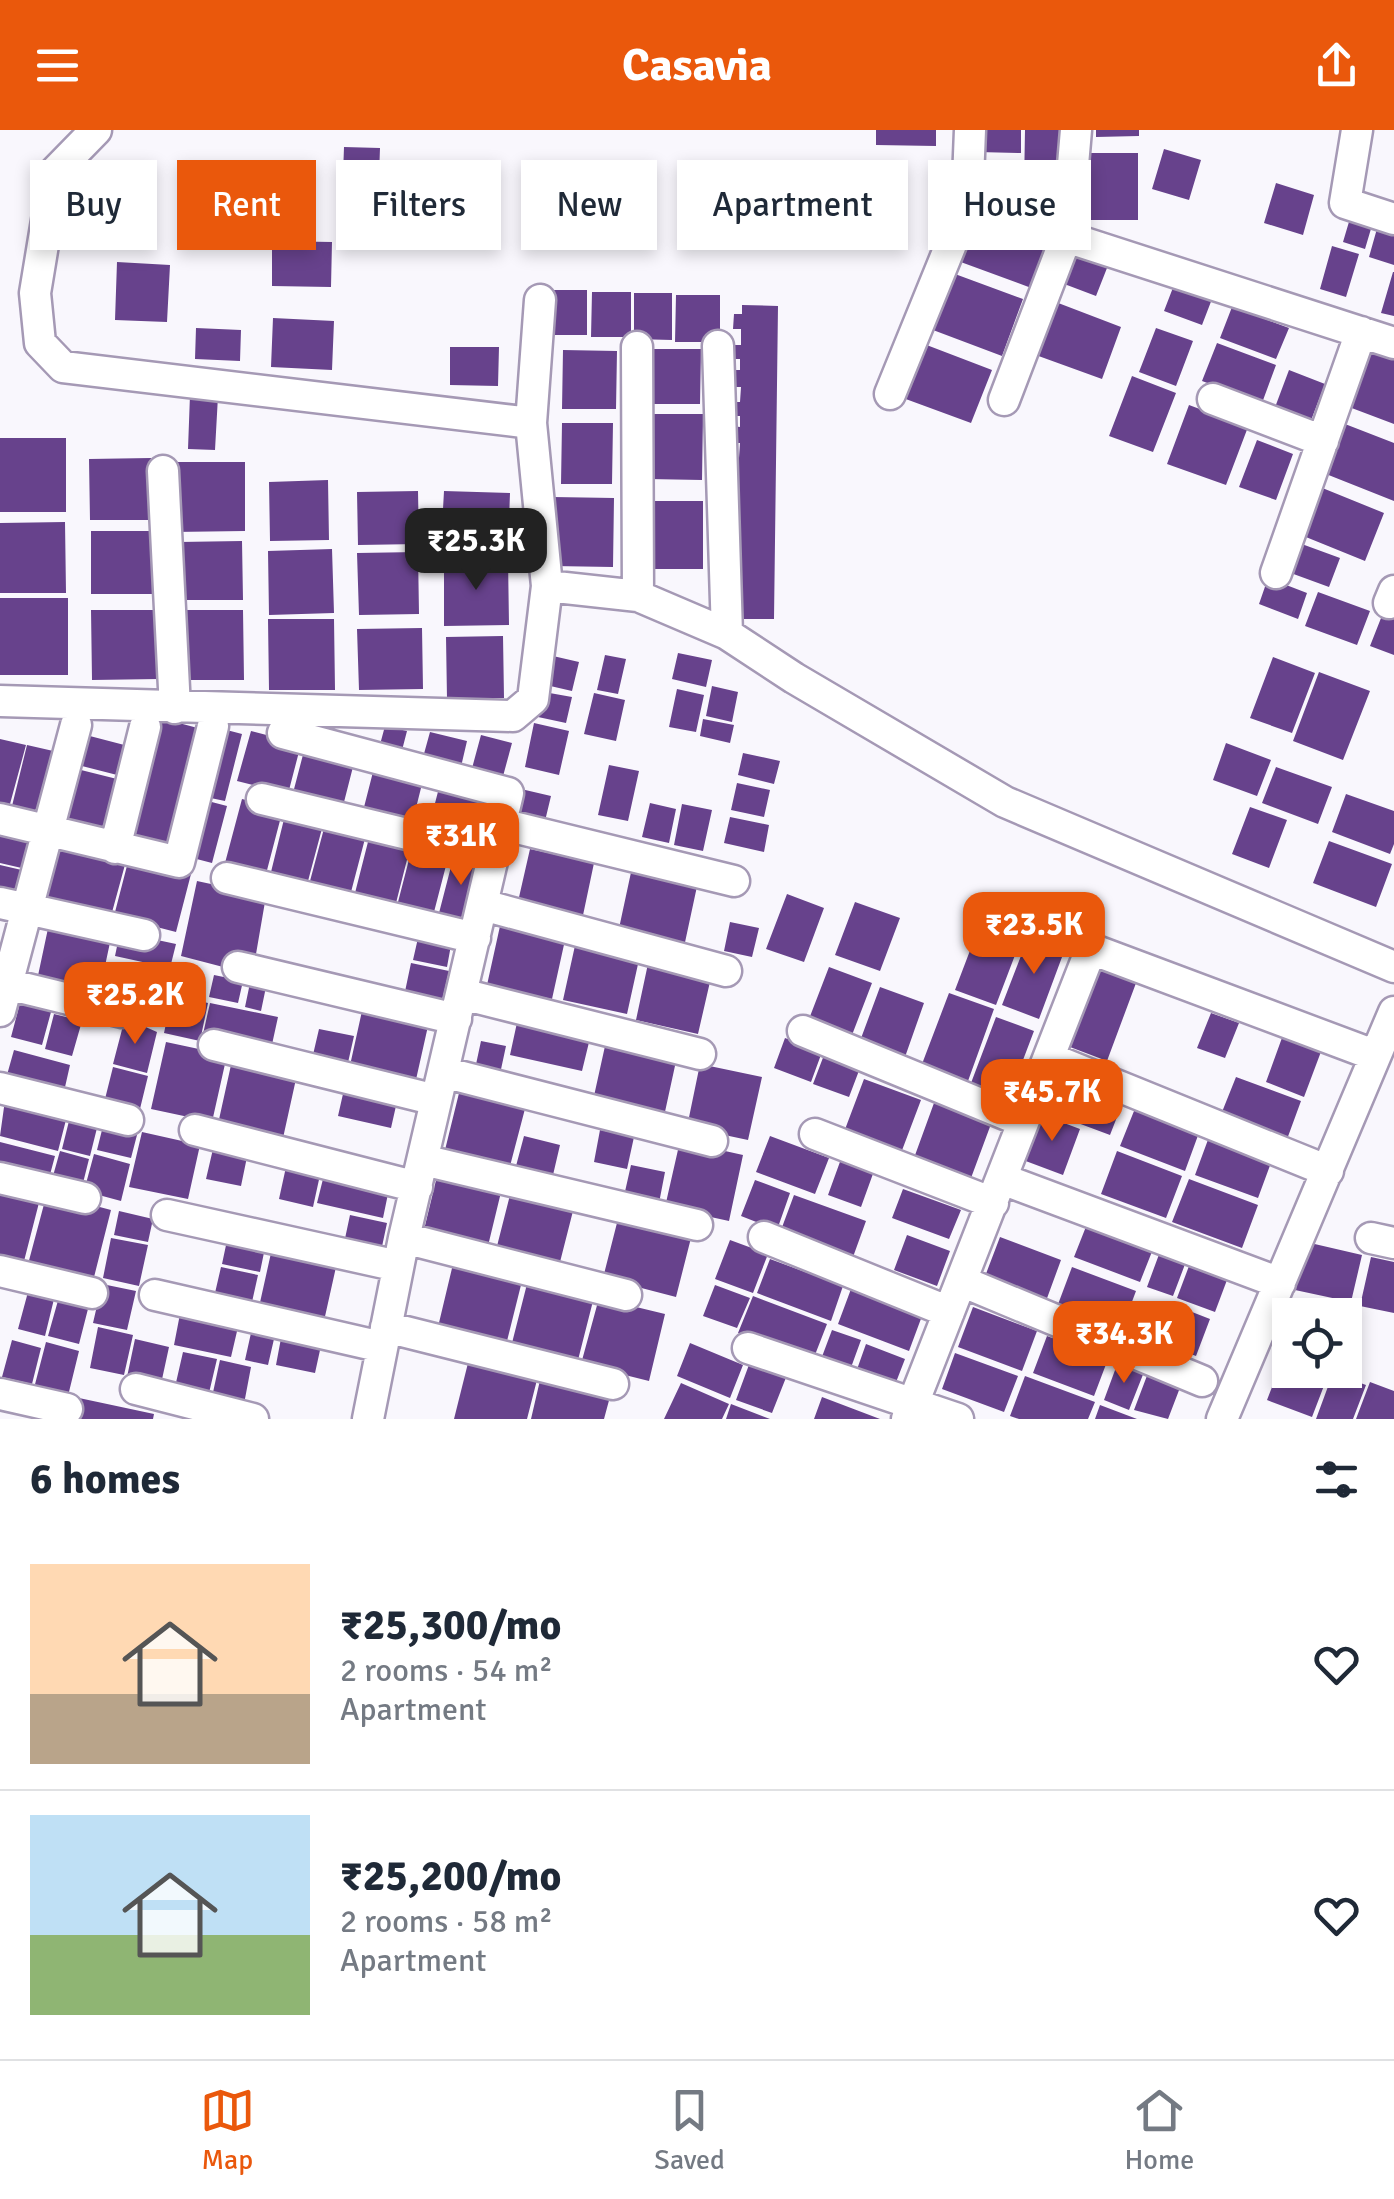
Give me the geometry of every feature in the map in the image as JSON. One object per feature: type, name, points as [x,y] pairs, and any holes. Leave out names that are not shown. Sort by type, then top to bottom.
[{"type":"street","points":[[96,130],[55,172],[35,293],[40,342],[63,367],[532,424]]},
{"type":"street","points":[[969,160],[970,130]]},
{"type":"street","points":[[1073,160],[1076,130]]},
{"type":"street","points":[[1357,130],[1345,203],[1394,219]]},
{"type":"street","points":[[1091,243],[1394,344]]},
{"type":"street","points":[[890,394],[949,250]]},
{"type":"street","points":[[1004,400],[1061,250]]},
{"type":"street","points":[[0,701],[513,716],[533,698],[546,586],[532,424],[540,300]]},
{"type":"street","points":[[1276,573],[1361,332]]},
{"type":"street","points":[[718,346],[727,634]]},
{"type":"street","points":[[638,347],[638,596]]},
{"type":"street","points":[[1213,399],[1323,441]]},
{"type":"street","points":[[163,471],[175,708]]},
{"type":"street","points":[[546,586],[638,596],[727,634],[794,678],[1006,802],[1394,968]]},
{"type":"street","points":[[76,725],[48,831],[14,906],[2,1002],[122,1012]]},
{"type":"street","points":[[0,819],[178,862],[213,726]]},
{"type":"street","points":[[115,848],[144,727]]},
{"type":"street","points":[[283,733],[508,793],[401,1252],[374,1418]]},
{"type":"street","points":[[262,799],[494,856]]},
{"type":"street","points":[[501,824],[734,882]]},
{"type":"street","points":[[227,878],[475,938]]},
{"type":"street","points":[[483,905],[726,971]]},
{"type":"street","points":[[14,906],[144,934]]},
{"type":"street","points":[[911,1410],[1091,950],[1374,1055]]},
{"type":"street","points":[[238,967],[700,1054]]},
{"type":"street","points":[[1222,1419],[1394,1012]]},
{"type":"street","points":[[803,1031],[1022,1121]]},
{"type":"street","points":[[214,1045],[712,1141]]},
{"type":"street","points":[[1048,1058],[1328,1171]]},
{"type":"street","points":[[0,1088],[128,1120]]},
{"type":"street","points":[[195,1130],[696,1225]]},
{"type":"street","points":[[814,1134],[1280,1283]]},
{"type":"street","points":[[0,1178],[85,1198]]},
{"type":"street","points":[[166,1215],[401,1252],[626,1295]]},
{"type":"street","points":[[764,1237],[949,1312]]},
{"type":"street","points":[[0,1271],[92,1293]]},
{"type":"street","points":[[961,1281],[1202,1382]]},
{"type":"street","points":[[155,1295],[613,1384]]},
{"type":"street","points":[[748,1348],[911,1410],[958,1419]]},
{"type":"street","points":[[136,1389],[253,1419]]},
{"type":"street","points":[[0,1394],[66,1409]]},
{"type":"building","points":[[876,130],[936,130],[936,146],[876,145]]},
{"type":"building","points":[[978,130],[1021,130],[1021,153],[978,152]]},
{"type":"building","points":[[1025,130],[1065,130],[1064,160],[1024,160]]},
{"type":"building","points":[[1096,130],[1139,130],[1139,136],[1096,137]]},
{"type":"building","points":[[344,147],[380,148],[380,160],[344,160]]},
{"type":"building","points":[[1164,149],[1201,160],[1189,200],[1152,189]]},
{"type":"building","points":[[1091,153],[1138,153],[1138,220],[1091,220]]},
{"type":"building","points":[[1276,183],[1314,195],[1303,235],[1264,223]]},
{"type":"building","points":[[1351,215],[1373,222],[1365,249],[1343,242]]},
{"type":"building","points":[[1380,218],[1394,222],[1394,265],[1369,257]]},
{"type":"building","points":[[316,242],[332,242],[331,287],[272,286],[272,250],[316,250]]},
{"type":"building","points":[[1332,246],[1359,254],[1346,297],[1320,289]]},
{"type":"building","points":[[962,250],[1049,250],[1034,289],[958,261]]},
{"type":"building","points":[[1070,254],[1107,268],[1096,296],[1059,282]]},
{"type":"building","points":[[117,262],[170,265],[167,322],[115,320]]},
{"type":"building","points":[[1394,272],[1394,316],[1381,313]]},
{"type":"building","points":[[955,274],[1023,299],[1002,356],[933,330]]},
{"type":"building","points":[[1174,285],[1212,299],[1202,325],[1164,311]]},
{"type":"building","points":[[551,290],[587,290],[587,335],[551,335]]},
{"type":"building","points":[[592,292],[631,292],[631,337],[591,337]]},
{"type":"building","points":[[634,293],[672,293],[672,340],[634,339]]},
{"type":"building","points":[[676,295],[720,295],[720,342],[675,342]]},
{"type":"building","points":[[1053,301],[1121,327],[1102,379],[1033,354]]},
{"type":"building","points":[[742,305],[778,306],[774,619],[738,619],[731,515],[740,515],[740,500],[731,500],[731,483],[739,483],[739,473],[731,473],[731,458],[739,458],[740,443],[732,443],[732,426],[740,427],[740,416],[732,416],[732,402],[740,402],[741,387],[733,387],[733,370],[740,370],[740,359],[733,359],[733,345],[741,345],[741,329],[733,329],[734,314],[742,314]]},
{"type":"building","points":[[1232,307],[1289,328],[1276,359],[1220,338]]},
{"type":"building","points":[[273,318],[334,321],[332,370],[271,367]]},
{"type":"building","points":[[196,328],[241,330],[240,361],[195,359]]},
{"type":"building","points":[[1156,328],[1193,341],[1176,386],[1139,372]]},
{"type":"building","points":[[1217,343],[1276,365],[1262,403],[1202,381]]},
{"type":"building","points":[[924,344],[992,370],[971,423],[903,398]]},
{"type":"building","points":[[450,347],[499,347],[498,386],[450,385]]},
{"type":"building","points":[[644,349],[701,349],[700,404],[644,404]]},
{"type":"building","points":[[1371,349],[1394,357],[1394,424],[1349,407]]},
{"type":"building","points":[[563,350],[617,351],[616,409],[562,409]]},
{"type":"building","points":[[1289,370],[1325,384],[1310,423],[1274,410]]},
{"type":"building","points":[[1132,376],[1176,393],[1153,452],[1109,436]]},
{"type":"building","points":[[190,395],[218,396],[215,450],[188,449]]},
{"type":"building","points":[[1189,405],[1248,427],[1226,485],[1167,464]]},
{"type":"building","points":[[649,414],[703,414],[702,480],[648,479]]},
{"type":"building","points":[[562,423],[613,423],[612,484],[561,484]]},
{"type":"building","points":[[1345,424],[1394,443],[1394,501],[1326,474]]},
{"type":"building","points":[[0,438],[66,438],[66,512],[0,512]]},
{"type":"building","points":[[1257,440],[1293,454],[1276,500],[1239,487]]},
{"type":"building","points":[[151,458],[151,520],[90,520],[89,459]]},
{"type":"building","points":[[172,462],[245,462],[245,531],[173,532]]},
{"type":"building","points":[[328,480],[329,540],[270,541],[269,482]]},
{"type":"building","points":[[1315,485],[1384,513],[1365,561],[1296,533]]},
{"type":"building","points":[[418,491],[419,544],[358,545],[357,492]]},
{"type":"building","points":[[444,491],[510,493],[508,548],[441,545]]},
{"type":"building","points":[[553,497],[614,498],[613,567],[553,566]]},
{"type":"building","points":[[647,501],[703,501],[703,569],[647,569]]},
{"type":"building","points":[[65,522],[66,593],[0,593],[0,523]]},
{"type":"building","points":[[91,531],[154,531],[155,594],[91,594]]},
{"type":"building","points":[[242,541],[243,600],[180,600],[179,542]]},
{"type":"building","points":[[1299,543],[1340,558],[1329,587],[1288,572]]},
{"type":"building","points":[[332,549],[334,613],[269,615],[268,551]]},
{"type":"building","points":[[418,552],[419,614],[359,615],[357,553]]},
{"type":"building","points":[[508,559],[509,625],[444,626],[444,560]]},
{"type":"building","points":[[1268,578],[1307,593],[1298,619],[1259,604]]},
{"type":"building","points":[[1318,592],[1370,611],[1357,645],[1305,626]]},
{"type":"building","points":[[0,598],[68,598],[68,675],[0,675]]},
{"type":"building","points":[[91,610],[158,610],[159,679],[92,680]]},
{"type":"building","points":[[181,610],[243,610],[244,680],[181,680]]},
{"type":"building","points":[[1383,613],[1394,617],[1394,655],[1370,646]]},
{"type":"building","points":[[268,619],[334,619],[335,690],[269,690]]},
{"type":"building","points":[[422,628],[423,689],[359,690],[357,629]]},
{"type":"building","points":[[503,636],[504,698],[447,699],[446,637]]},
{"type":"building","points":[[678,653],[712,660],[706,687],[672,679]]},
{"type":"building","points":[[605,655],[626,659],[618,694],[597,690]]},
{"type":"building","points":[[553,656],[579,662],[572,691],[546,685]]},
{"type":"building","points":[[1273,657],[1315,673],[1292,733],[1250,718]]},
{"type":"building","points":[[1319,672],[1370,691],[1343,760],[1293,741]]},
{"type":"building","points":[[712,686],[738,692],[732,722],[706,716]]},
{"type":"building","points":[[677,689],[704,695],[696,732],[669,727]]},
{"type":"building","points":[[544,692],[572,697],[566,723],[538,717]]},
{"type":"building","points":[[594,693],[625,700],[616,741],[584,734]]},
{"type":"building","points":[[153,716],[205,730],[174,848],[123,835]]},
{"type":"building","points":[[703,719],[734,725],[730,743],[700,736]]},
{"type":"building","points":[[534,723],[569,731],[559,775],[525,767]]},
{"type":"building","points":[[385,726],[407,731],[400,758],[378,752]]},
{"type":"building","points":[[219,728],[242,734],[225,801],[201,796]]},
{"type":"building","points":[[251,731],[301,744],[288,794],[237,781]]},
{"type":"building","points":[[430,732],[467,741],[460,771],[422,761]]},
{"type":"building","points":[[86,735],[132,747],[125,777],[78,765]]},
{"type":"building","points":[[481,735],[512,743],[502,780],[471,772]]},
{"type":"building","points":[[0,739],[26,745],[10,804],[0,802]]},
{"type":"building","points":[[1226,743],[1271,760],[1257,796],[1213,780]]},
{"type":"building","points":[[27,745],[62,753],[46,814],[12,806]]},
{"type":"building","points":[[305,747],[355,759],[343,806],[293,793]]},
{"type":"building","points":[[743,753],[780,761],[774,784],[738,775]]},
{"type":"building","points":[[609,765],[639,771],[628,821],[598,815]]},
{"type":"building","points":[[1276,767],[1332,787],[1318,824],[1262,803]]},
{"type":"building","points":[[73,768],[125,781],[111,835],[59,822]]},
{"type":"building","points":[[374,768],[423,780],[411,828],[362,815]]},
{"type":"building","points":[[737,783],[770,790],[764,817],[731,810]]},
{"type":"building","points":[[440,784],[496,798],[484,844],[428,830]]},
{"type":"building","points":[[521,789],[551,796],[545,821],[515,814]]},
{"type":"building","points":[[1346,794],[1394,811],[1394,844],[1390,854],[1332,832]]},
{"type":"building","points":[[242,799],[283,809],[266,874],[225,863]]},
{"type":"building","points":[[204,800],[227,806],[212,863],[189,857]]},
{"type":"building","points":[[650,803],[676,809],[669,843],[642,837]]},
{"type":"building","points":[[682,804],[712,810],[703,851],[674,845]]},
{"type":"building","points":[[1250,807],[1287,820],[1269,868],[1232,854]]},
{"type":"building","points":[[286,811],[324,821],[308,881],[271,872]]},
{"type":"building","points":[[730,817],[769,825],[764,852],[724,843]]},
{"type":"building","points":[[326,821],[367,831],[351,892],[310,881]]},
{"type":"building","points":[[0,826],[35,834],[26,869],[0,863]]},
{"type":"building","points":[[370,834],[411,844],[396,903],[355,893]]},
{"type":"building","points":[[1329,841],[1392,864],[1376,907],[1313,883]]},
{"type":"building","points":[[59,844],[126,861],[111,916],[45,899]]},
{"type":"building","points":[[413,844],[449,854],[434,912],[398,902]]},
{"type":"building","points":[[530,849],[594,863],[582,920],[517,906]]},
{"type":"building","points":[[454,855],[483,863],[468,921],[439,913]]},
{"type":"building","points":[[129,858],[191,874],[176,932],[114,916]]},
{"type":"building","points":[[633,863],[699,877],[684,947],[618,933]]},
{"type":"building","points":[[0,865],[26,871],[17,902],[0,898]]},
{"type":"building","points":[[197,881],[266,896],[256,954],[234,950],[227,968],[181,956]]},
{"type":"building","points":[[787,894],[824,908],[804,962],[766,949]]},
{"type":"building","points":[[855,902],[900,918],[880,971],[835,955]]},
{"type":"building","points":[[502,917],[567,931],[552,999],[487,985]]},
{"type":"building","points":[[50,919],[112,933],[98,999],[36,985]]},
{"type":"building","points":[[982,919],[1023,934],[996,1005],[955,990]]},
{"type":"building","points":[[730,922],[759,928],[752,957],[724,951]]},
{"type":"building","points":[[120,932],[176,944],[170,968],[115,956]]},
{"type":"building","points":[[1029,935],[1065,949],[1039,1019],[1002,1005]]},
{"type":"building","points":[[418,938],[451,945],[447,967],[413,960]]},
{"type":"building","points":[[576,941],[640,955],[627,1014],[563,1000]]},
{"type":"building","points":[[649,959],[712,973],[698,1034],[636,1020]]},
{"type":"building","points":[[1102,961],[1139,975],[1107,1061],[1070,1047]]},
{"type":"building","points":[[411,963],[449,971],[440,1009],[403,1001]]},
{"type":"building","points":[[136,964],[172,972],[161,1024],[125,1016]]},
{"type":"building","points":[[829,967],[872,983],[852,1035],[809,1019]]},
{"type":"building","points":[[214,975],[243,981],[238,1003],[209,997]]},
{"type":"building","points":[[250,983],[266,987],[261,1011],[245,1007]]},
{"type":"building","points":[[880,987],[924,1003],[905,1057],[860,1041]]},
{"type":"building","points":[[949,993],[994,1009],[968,1081],[922,1064]]},
{"type":"building","points":[[172,995],[208,1003],[200,1041],[164,1033]]},
{"type":"building","points":[[20,1003],[51,1012],[42,1045],[11,1037]]},
{"type":"building","points":[[210,1003],[278,1017],[271,1049],[203,1034]]},
{"type":"building","points":[[362,1011],[428,1026],[415,1084],[349,1070]]},
{"type":"building","points":[[1211,1013],[1239,1023],[1225,1058],[1197,1048]]},
{"type":"building","points":[[54,1014],[82,1021],[72,1056],[45,1049]]},
{"type":"building","points":[[996,1017],[1034,1031],[1009,1097],[971,1083]]},
{"type":"building","points":[[125,1018],[157,1032],[147,1073],[113,1064]]},
{"type":"building","points":[[518,1018],[591,1034],[582,1071],[510,1055]]},
{"type":"building","points":[[319,1029],[354,1036],[347,1067],[312,1059]]},
{"type":"building","points":[[1283,1035],[1322,1049],[1304,1097],[1266,1082]]},
{"type":"building","points":[[607,1037],[678,1052],[663,1121],[592,1105]]},
{"type":"building","points":[[785,1038],[822,1052],[811,1082],[774,1068]]},
{"type":"building","points":[[481,1041],[506,1046],[500,1074],[475,1069]]},
{"type":"building","points":[[166,1042],[227,1055],[212,1122],[151,1109]]},
{"type":"building","points":[[14,1050],[70,1065],[63,1096],[5,1082]]},
{"type":"building","points":[[824,1055],[860,1068],[849,1097],[813,1084]]},
{"type":"building","points":[[700,1064],[762,1077],[748,1140],[687,1127]]},
{"type":"building","points":[[231,1065],[296,1079],[283,1138],[218,1124]]},
{"type":"building","points":[[113,1067],[148,1076],[138,1117],[103,1107]]},
{"type":"building","points":[[1065,1077],[1124,1099],[1110,1135],[1051,1113]]},
{"type":"building","points":[[1236,1077],[1301,1101],[1286,1142],[1220,1117]]},
{"type":"building","points":[[864,1079],[921,1100],[901,1153],[844,1132]]},
{"type":"building","points":[[345,1085],[398,1097],[391,1128],[338,1116]]},
{"type":"building","points":[[460,1089],[526,1105],[510,1166],[445,1150]]},
{"type":"building","points":[[5,1100],[67,1116],[58,1151],[0,1136]]},
{"type":"building","points":[[934,1103],[991,1124],[971,1178],[914,1158]]},
{"type":"building","points":[[1136,1106],[1200,1130],[1185,1171],[1120,1146]]},
{"type":"building","points":[[1040,1114],[1080,1129],[1063,1175],[1023,1160]]},
{"type":"building","points":[[70,1117],[98,1124],[90,1156],[62,1149]]},
{"type":"building","points":[[103,1126],[137,1135],[131,1158],[97,1150]]},
{"type":"building","points":[[600,1130],[634,1137],[627,1169],[594,1162]]},
{"type":"building","points":[[142,1132],[200,1145],[188,1199],[129,1187]]},
{"type":"building","points":[[524,1136],[560,1145],[553,1175],[516,1166]]},
{"type":"building","points":[[770,1136],[829,1158],[815,1194],[756,1172]]},
{"type":"building","points":[[1209,1137],[1272,1160],[1258,1198],[1195,1175]]},
{"type":"building","points":[[680,1141],[743,1155],[729,1221],[665,1207]]},
{"type":"building","points":[[0,1142],[55,1156],[48,1182],[0,1170]]},
{"type":"building","points":[[213,1149],[247,1157],[241,1186],[206,1179]]},
{"type":"building","points":[[60,1151],[89,1159],[81,1191],[51,1183]]},
{"type":"building","points":[[1117,1151],[1182,1176],[1166,1218],[1101,1194]]},
{"type":"building","points":[[94,1154],[130,1164],[121,1201],[84,1191]]},
{"type":"building","points":[[841,1159],[874,1171],[861,1207],[828,1195]]},
{"type":"building","points":[[631,1165],[665,1172],[659,1203],[624,1196]]},
{"type":"building","points":[[286,1167],[320,1175],[313,1207],[279,1199]]},
{"type":"building","points":[[438,1172],[502,1188],[487,1250],[423,1234]]},
{"type":"building","points":[[324,1175],[389,1189],[383,1218],[317,1203]]},
{"type":"building","points":[[1189,1179],[1258,1205],[1242,1248],[1172,1222]]},
{"type":"building","points":[[755,1180],[790,1193],[777,1230],[741,1216]]},
{"type":"building","points":[[0,1181],[42,1191],[23,1265],[0,1259]]},
{"type":"building","points":[[903,1189],[961,1210],[949,1239],[892,1218]]},
{"type":"building","points":[[511,1191],[574,1207],[559,1266],[496,1250]]},
{"type":"building","points":[[47,1193],[111,1210],[92,1285],[27,1268]]},
{"type":"building","points":[[794,1195],[866,1221],[853,1257],[781,1230]]},
{"type":"building","points":[[119,1211],[153,1219],[148,1242],[114,1235]]},
{"type":"building","points":[[350,1215],[387,1223],[380,1256],[343,1248]]},
{"type":"building","points":[[619,1215],[692,1234],[676,1297],[603,1278]]},
{"type":"building","points":[[1089,1219],[1155,1244],[1140,1282],[1074,1257]]},
{"type":"building","points":[[229,1231],[267,1238],[260,1272],[222,1264]]},
{"type":"building","points":[[907,1235],[950,1251],[937,1286],[894,1270]]},
{"type":"building","points":[[1000,1237],[1061,1260],[1046,1301],[984,1279]]},
{"type":"building","points":[[111,1238],[148,1245],[139,1286],[103,1278]]},
{"type":"building","points":[[730,1240],[768,1254],[753,1293],[715,1279]]},
{"type":"building","points":[[1306,1242],[1362,1255],[1352,1298],[1295,1290]]},
{"type":"building","points":[[273,1244],[338,1258],[324,1321],[259,1307]]},
{"type":"building","points":[[1161,1249],[1187,1259],[1173,1296],[1147,1287]]},
{"type":"building","points":[[1371,1257],[1394,1262],[1394,1313],[1362,1306]]},
{"type":"building","points":[[1192,1258],[1230,1272],[1215,1312],[1177,1298]]},
{"type":"building","points":[[770,1259],[843,1286],[831,1321],[757,1293]]},
{"type":"building","points":[[453,1264],[522,1281],[506,1345],[438,1327]]},
{"type":"building","points":[[221,1267],[258,1275],[252,1302],[215,1293]]},
{"type":"building","points":[[1072,1267],[1136,1291],[1121,1331],[1057,1307]]},
{"type":"building","points":[[102,1284],[136,1291],[127,1330],[93,1323]]},
{"type":"building","points":[[527,1284],[593,1301],[578,1360],[512,1343]]},
{"type":"building","points":[[715,1285],[750,1298],[737,1328],[703,1316]]},
{"type":"building","points":[[851,1289],[922,1316],[909,1351],[838,1324]]},
{"type":"building","points":[[28,1292],[54,1299],[45,1336],[18,1329]]},
{"type":"building","points":[[753,1296],[827,1324],[813,1360],[738,1333]]},
{"type":"building","points":[[59,1297],[89,1305],[79,1344],[48,1336]]},
{"type":"building","points":[[599,1298],[665,1314],[649,1381],[581,1364]]},
{"type":"building","points":[[1174,1305],[1210,1319],[1196,1356],[1161,1343]]},
{"type":"building","points":[[973,1307],[1037,1331],[1022,1371],[958,1347]]},
{"type":"building","points":[[180,1314],[238,1327],[231,1357],[174,1345]]},
{"type":"building","points":[[98,1327],[133,1335],[124,1375],[90,1368]]},
{"type":"building","points":[[832,1330],[861,1340],[849,1373],[820,1362]]},
{"type":"building","points":[[251,1333],[274,1339],[268,1365],[245,1360]]},
{"type":"building","points":[[282,1333],[322,1341],[315,1373],[276,1365]]},
{"type":"building","points":[[1047,1336],[1108,1359],[1094,1396],[1033,1373]]},
{"type":"building","points":[[135,1339],[169,1347],[161,1384],[127,1377]]},
{"type":"building","points":[[12,1340],[41,1348],[32,1384],[2,1377]]},
{"type":"building","points":[[46,1342],[79,1351],[67,1400],[33,1392]]},
{"type":"building","points":[[690,1343],[743,1365],[730,1398],[677,1376]]},
{"type":"building","points":[[866,1344],[905,1359],[893,1390],[855,1375]]},
{"type":"building","points":[[183,1352],[217,1359],[209,1393],[175,1387]]},
{"type":"building","points":[[955,1353],[1018,1376],[1004,1412],[942,1389]]},
{"type":"building","points":[[469,1359],[538,1376],[527,1419],[454,1419]]},
{"type":"building","points":[[220,1360],[251,1367],[244,1404],[212,1397]]},
{"type":"building","points":[[750,1362],[787,1375],[772,1413],[736,1400]]},
{"type":"building","points":[[1118,1362],[1144,1372],[1129,1410],[1104,1400]]},
{"type":"building","points":[[1148,1373],[1181,1385],[1168,1419],[1134,1410]]},
{"type":"building","points":[[541,1376],[611,1393],[604,1419],[531,1419]]},
{"type":"building","points":[[1025,1376],[1095,1402],[1088,1419],[1010,1416]]},
{"type":"building","points":[[1370,1382],[1394,1391],[1394,1419],[1356,1419]]},
{"type":"building","points":[[681,1383],[729,1404],[722,1419],[664,1419]]},
{"type":"building","points":[[1366,1385],[1353,1419],[1316,1419],[1327,1388]]},
{"type":"building","points":[[1272,1387],[1323,1388],[1312,1417],[1267,1400]]},
{"type":"building","points":[[822,1397],[880,1419],[814,1419]]},
{"type":"building","points":[[79,1398],[154,1414],[153,1419],[74,1419]]},
{"type":"building","points":[[731,1404],[770,1419],[726,1419]]},
{"type":"building","points":[[1100,1405],[1137,1419],[1095,1419]]}]
